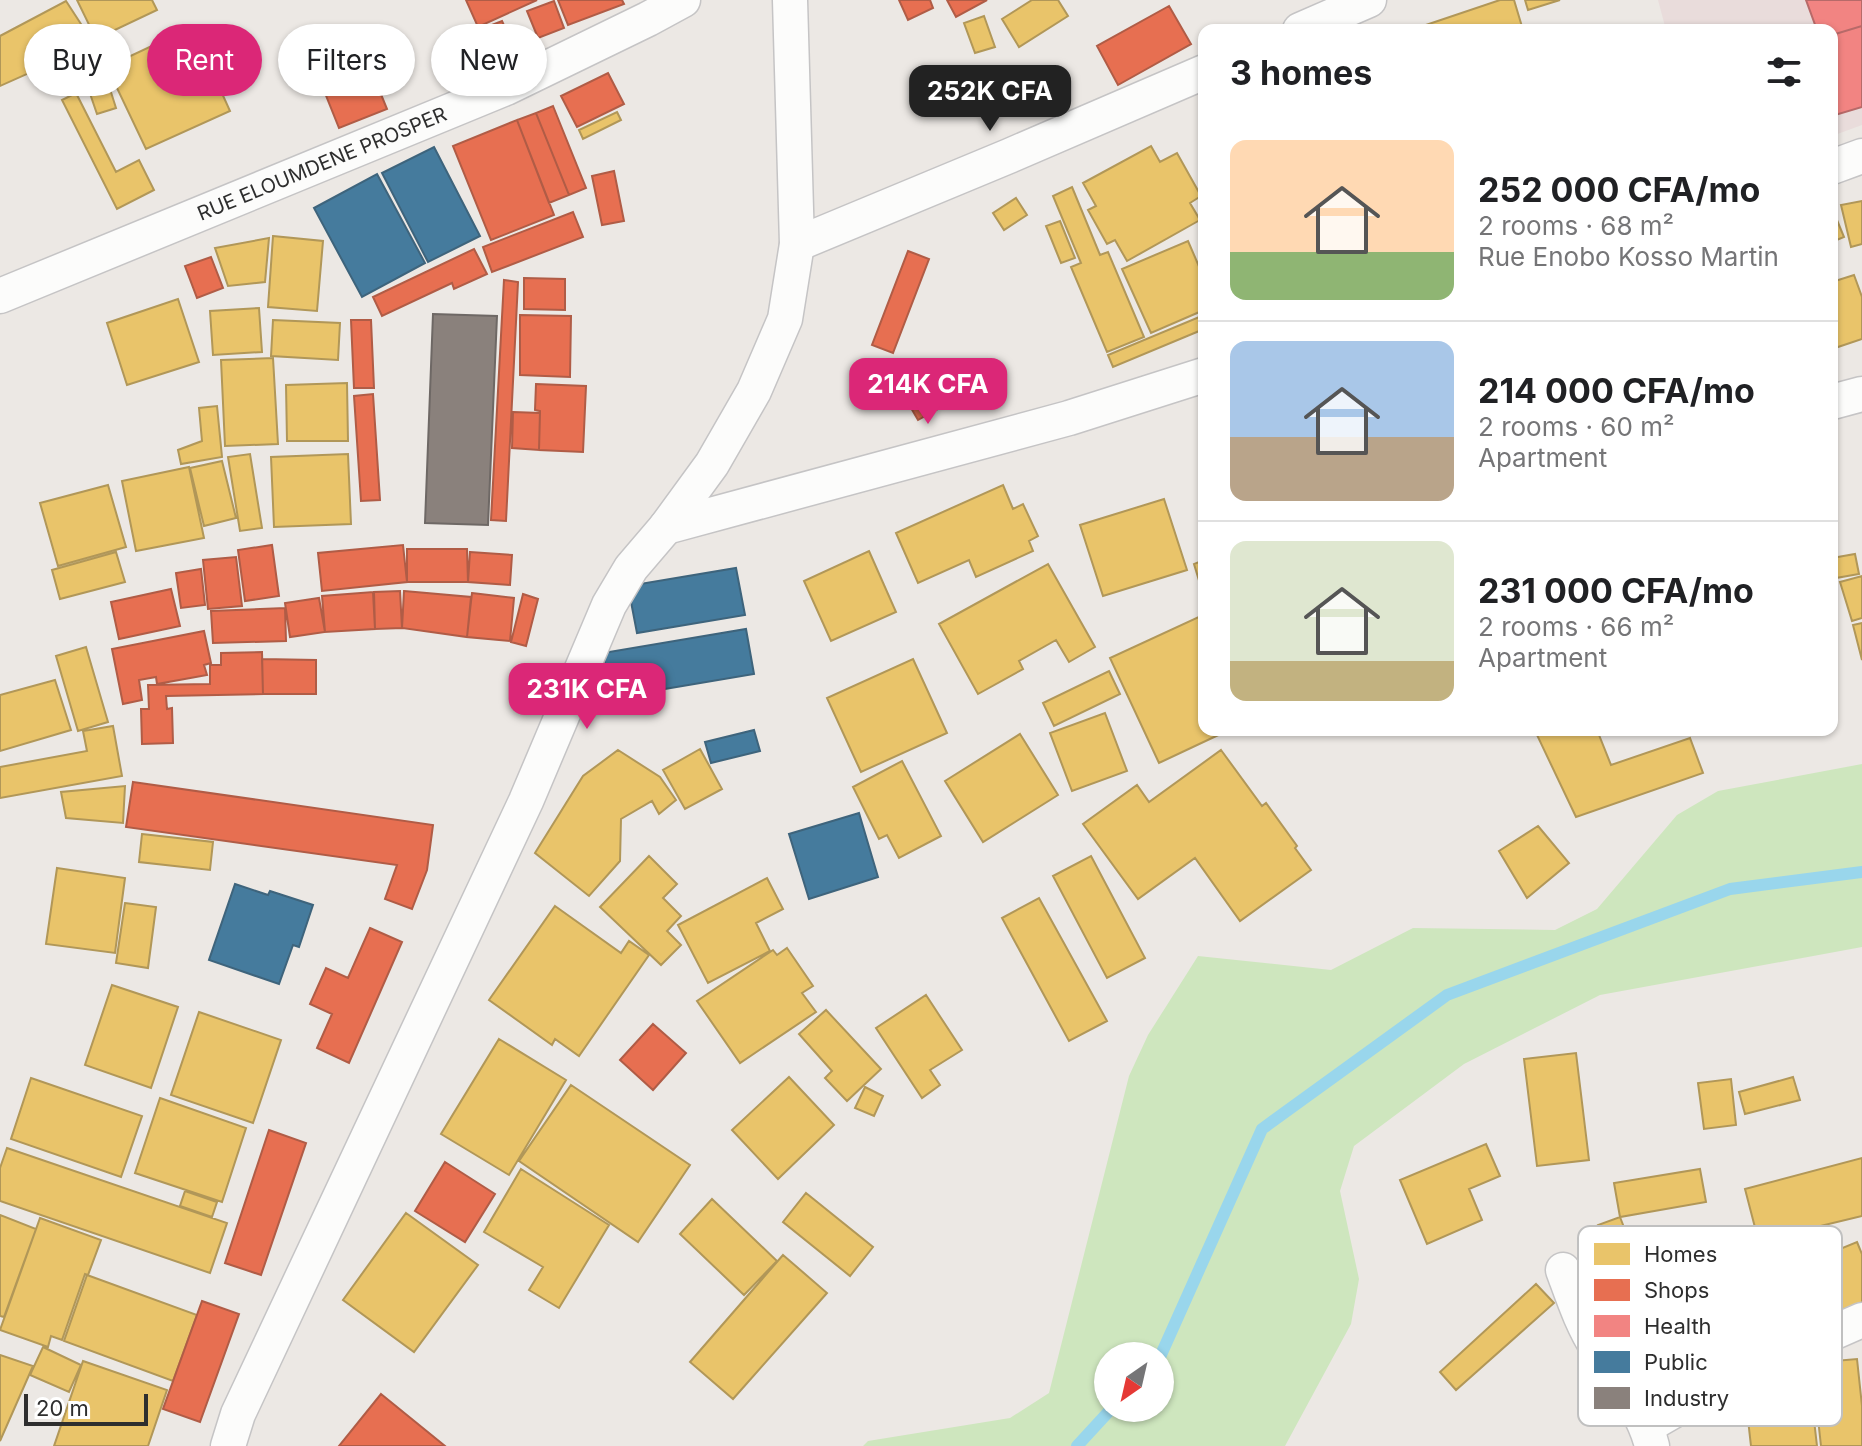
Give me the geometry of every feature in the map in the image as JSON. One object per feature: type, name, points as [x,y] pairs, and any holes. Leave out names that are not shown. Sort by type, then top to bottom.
[{"type":"street","name":"RUE ELOUMDENE PROSPER","points":[[0,296],[506,88],[683,0]]},
{"type":"street","points":[[228,1446],[251,1385],[526,801],[609,605],[631,568],[666,527],[712,464],[754,391],[785,319],[797,244],[790,0]]},
{"type":"street","points":[[1314,24],[1369,0]]},
{"type":"street","points":[[797,244],[1198,75]]},
{"type":"street","points":[[1838,165],[1862,156]]},
{"type":"street","points":[[666,527],[1069,418],[1198,377]]},
{"type":"street","points":[[1838,400],[1862,394]]},
{"type":"street","points":[[1563,1270],[1578,1311]]},
{"type":"street","points":[[1842,1329],[1862,1320]]},
{"type":"shaded area","points":[[1658,0],[1862,0],[1862,125],[1838,134],[1838,24],[1664,24]]},
{"type":"green space","points":[[1862,764],[1862,947],[1600,995],[1464,1064],[1354,1146],[1340,1191],[1359,1279],[1351,1324],[1285,1446],[863,1446],[868,1441],[1010,1418],[1049,1393],[1129,1076],[1148,1035],[1198,956],[1331,970],[1413,928],[1555,930],[1597,909],[1677,815],[1718,791]]},
{"type":"building: Homes","points":[[77,0],[152,0],[157,10],[128,24],[89,24]]},
{"type":"building: Homes","points":[[1032,0],[1058,0],[1068,16],[1019,47],[1002,19]]},
{"type":"building: Homes","points":[[1500,0],[1514,0],[1521,24],[1429,24]]},
{"type":"building: Homes","points":[[1525,0],[1560,0],[1528,10]]},
{"type":"building: Homes","points":[[66,1],[81,24],[24,24],[24,75],[0,86],[0,36]]},
{"type":"building: Homes","points":[[984,16],[995,47],[975,53],[964,23]]},
{"type":"building: Homes","points":[[147,48],[147,96],[223,96],[230,111],[146,149],[121,96],[131,96],[131,56]]},
{"type":"building: Homes","points":[[78,96],[116,172],[139,160],[154,190],[117,209],[62,100]]},
{"type":"building: Homes","points":[[91,96],[112,96],[116,108],[97,114]]},
{"type":"building: Homes","points":[[617,112],[621,120],[583,139],[579,130]]},
{"type":"building: Homes","points":[[1151,146],[1160,162],[1177,153],[1198,191],[1198,198],[1190,203],[1198,221],[1127,261],[1115,240],[1107,244],[1088,210],[1096,206],[1083,183]]},
{"type":"building: Homes","points":[[1072,187],[1100,255],[1108,252],[1144,337],[1107,352],[1071,267],[1081,263],[1053,196]]},
{"type":"building: Homes","points":[[1016,198],[1027,215],[1004,230],[993,213]]},
{"type":"building: Homes","points":[[1862,201],[1862,244],[1851,247],[1841,205]]},
{"type":"building: Homes","points":[[1060,221],[1075,258],[1061,263],[1046,226]]},
{"type":"building: Homes","points":[[1838,222],[1844,237],[1838,240]]},
{"type":"building: Homes","points":[[273,236],[323,241],[317,311],[268,307]]},
{"type":"building: Homes","points":[[269,238],[265,282],[228,286],[215,248]]},
{"type":"building: Homes","points":[[1188,241],[1198,264],[1198,313],[1151,333],[1122,269]]},
{"type":"building: Homes","points":[[1854,275],[1862,297],[1862,339],[1838,347],[1838,280]]},
{"type":"building: Homes","points":[[178,299],[199,362],[127,385],[107,323]]},
{"type":"building: Homes","points":[[259,308],[262,352],[213,355],[210,311]]},
{"type":"building: Homes","points":[[1198,318],[1198,332],[1113,367],[1108,355]]},
{"type":"building: Homes","points":[[273,320],[340,323],[338,360],[271,356]]},
{"type":"building: Homes","points":[[273,358],[278,444],[225,446],[221,360]]},
{"type":"building: Homes","points":[[347,383],[348,441],[287,441],[286,385]]},
{"type":"building: Homes","points":[[217,406],[222,457],[181,464],[178,450],[202,441],[199,408]]},
{"type":"building: Homes","points":[[250,454],[262,528],[240,531],[228,457]]},
{"type":"building: Homes","points":[[348,454],[351,524],[274,527],[271,457]]},
{"type":"building: Homes","points":[[222,461],[236,518],[204,526],[190,468]]},
{"type":"building: Homes","points":[[189,467],[204,538],[136,551],[122,481]]},
{"type":"building: Homes","points":[[108,485],[126,547],[58,566],[40,503]]},
{"type":"building: Homes","points":[[1003,485],[1013,509],[1023,504],[1038,536],[1029,541],[1033,551],[976,577],[969,560],[918,583],[896,533]]},
{"type":"building: Homes","points":[[1164,499],[1187,570],[1103,596],[1080,525]]},
{"type":"building: Homes","points":[[869,551],[896,612],[831,641],[804,581]]},
{"type":"building: Homes","points":[[116,552],[125,582],[60,599],[52,570]]},
{"type":"building: Homes","points":[[1855,554],[1859,574],[1838,578],[1838,557]]},
{"type":"building: Homes","points":[[1048,564],[1095,647],[1069,662],[1056,640],[1019,661],[1023,669],[978,694],[939,624]]},
{"type":"building: Homes","points":[[1862,576],[1862,618],[1852,621],[1840,582]]},
{"type":"building: Homes","points":[[1198,617],[1198,736],[1216,736],[1159,763],[1110,658]]},
{"type":"building: Homes","points":[[1862,623],[1862,660],[1853,625]]},
{"type":"building: Homes","points":[[86,647],[108,722],[78,731],[56,656]]},
{"type":"building: Homes","points":[[913,659],[947,733],[861,772],[827,698]]},
{"type":"building: Homes","points":[[1109,671],[1120,694],[1054,726],[1043,703]]},
{"type":"building: Homes","points":[[55,680],[71,730],[0,751],[0,695]]},
{"type":"building: Homes","points":[[1105,713],[1127,771],[1072,791],[1050,733]]},
{"type":"building: Homes","points":[[113,726],[122,776],[0,798],[0,767],[87,751],[83,731]]},
{"type":"building: Homes","points":[[1020,734],[1058,795],[983,842],[945,781]]},
{"type":"building: Homes","points":[[1537,736],[1599,736],[1611,765],[1690,738],[1703,773],[1576,817]]},
{"type":"building: Homes","points":[[700,749],[722,789],[685,809],[663,770]]},
{"type":"building: Homes","points":[[618,750],[660,777],[676,800],[659,814],[652,801],[621,819],[620,861],[589,896],[535,853],[583,776]]},
{"type":"building: Homes","points":[[1221,750],[1262,806],[1266,803],[1311,870],[1240,921],[1195,858],[1138,899],[1083,824],[1137,785],[1149,802]]},
{"type":"building: Homes","points":[[902,761],[941,836],[899,858],[887,835],[879,839],[853,787]]},
{"type":"building: Homes","points":[[125,786],[123,823],[66,818],[61,792]]},
{"type":"building: Homes","points":[[1538,826],[1569,863],[1527,898],[1499,851]]},
{"type":"building: Homes","points":[[142,834],[213,842],[210,870],[139,862]]},
{"type":"building: Homes","points":[[649,856],[677,884],[663,898],[681,916],[667,931],[681,945],[661,965],[600,907]]},
{"type":"building: Homes","points":[[1091,856],[1145,958],[1107,978],[1053,876]]},
{"type":"building: Homes","points":[[57,868],[125,878],[115,953],[46,944]]},
{"type":"building: Homes","points":[[767,878],[783,909],[756,923],[770,951],[708,983],[678,925]]},
{"type":"building: Homes","points":[[1039,898],[1107,1021],[1069,1041],[1002,918]]},
{"type":"building: Homes","points":[[125,903],[156,907],[148,968],[116,963]]},
{"type":"building: Homes","points":[[555,906],[621,953],[629,941],[649,955],[579,1056],[555,1039],[552,1045],[489,1000]]},
{"type":"building: Homes","points":[[787,948],[813,986],[802,993],[816,1012],[740,1063],[697,1001],[773,950],[777,955]]},
{"type":"building: Homes","points":[[112,985],[178,1007],[151,1088],[85,1065]]},
{"type":"building: Homes","points":[[926,995],[962,1050],[930,1070],[940,1085],[922,1098],[876,1028]]},
{"type":"building: Homes","points":[[826,1010],[881,1069],[847,1101],[825,1078],[832,1071],[799,1034]]},
{"type":"building: Homes","points":[[199,1012],[281,1040],[253,1123],[171,1095]]},
{"type":"building: Homes","points":[[499,1039],[566,1080],[509,1175],[441,1134]]},
{"type":"building: Homes","points":[[1576,1053],[1589,1160],[1537,1166],[1524,1059]]},
{"type":"building: Homes","points":[[789,1077],[834,1125],[778,1179],[732,1130]]},
{"type":"building: Homes","points":[[1793,1077],[1800,1100],[1745,1114],[1739,1092]]},
{"type":"building: Homes","points":[[31,1078],[142,1116],[121,1177],[11,1139]]},
{"type":"building: Homes","points":[[1731,1079],[1736,1125],[1704,1129],[1698,1083]]},
{"type":"building: Homes","points":[[571,1085],[690,1165],[638,1242],[519,1161]]},
{"type":"building: Homes","points":[[865,1087],[883,1096],[874,1116],[855,1108]]},
{"type":"building: Homes","points":[[160,1098],[246,1128],[222,1202],[135,1173]]},
{"type":"building: Homes","points":[[1486,1144],[1500,1176],[1469,1189],[1482,1220],[1427,1244],[1400,1180]]},
{"type":"building: Homes","points":[[7,1148],[227,1223],[210,1273],[0,1201],[0,1168]]},
{"type":"building: Homes","points":[[1862,1158],[1862,1216],[1820,1226],[1755,1226],[1745,1189]]},
{"type":"building: Homes","points":[[521,1169],[609,1225],[559,1308],[529,1290],[543,1267],[484,1232]]},
{"type":"building: Homes","points":[[1700,1169],[1706,1202],[1620,1217],[1614,1183]]},
{"type":"building: Homes","points":[[185,1191],[217,1202],[212,1217],[180,1206]]},
{"type":"building: Homes","points":[[806,1193],[873,1247],[850,1276],[783,1222]]},
{"type":"building: Homes","points":[[712,1199],[777,1261],[744,1295],[680,1234]]},
{"type":"building: Homes","points":[[406,1213],[478,1265],[414,1352],[343,1300]]},
{"type":"building: Homes","points":[[0,1215],[36,1229],[4,1317],[0,1316]]},
{"type":"building: Homes","points":[[1620,1217],[1623,1226],[1598,1226]]},
{"type":"building: Homes","points":[[40,1218],[101,1240],[88,1275],[85,1274],[62,1340],[51,1336],[48,1347],[0,1330]]},
{"type":"building: Homes","points":[[1857,1242],[1862,1254],[1862,1306],[1842,1314],[1842,1248]]},
{"type":"building: Homes","points":[[783,1255],[827,1293],[733,1399],[690,1362]]},
{"type":"building: Homes","points":[[87,1275],[197,1315],[173,1381],[64,1341]]},
{"type":"building: Homes","points":[[1536,1284],[1554,1303],[1456,1390],[1440,1372]]},
{"type":"building: Homes","points":[[43,1347],[81,1365],[69,1392],[30,1375]]},
{"type":"building: Homes","points":[[0,1355],[33,1366],[0,1441]]},
{"type":"building: Homes","points":[[1857,1359],[1862,1446],[1821,1446],[1819,1426],[1842,1426],[1842,1360]]},
{"type":"building: Homes","points":[[83,1361],[167,1390],[148,1446],[54,1446]]},
{"type":"building: Homes","points":[[1749,1426],[1815,1426],[1817,1446],[1751,1446]]},
{"type":"building: Shops","points":[[466,0],[537,0],[485,24],[477,24]]},
{"type":"building: Shops","points":[[558,0],[622,0],[624,4],[568,25]]},
{"type":"building: Shops","points":[[899,0],[930,0],[933,8],[908,20]]},
{"type":"building: Shops","points":[[947,0],[987,0],[956,17]]},
{"type":"building: Shops","points":[[554,1],[564,28],[547,35],[547,24],[532,24],[527,11]]},
{"type":"building: Shops","points":[[1169,6],[1191,44],[1118,85],[1097,46]]},
{"type":"building: Shops","points":[[608,73],[624,104],[577,127],[561,96]]},
{"type":"building: Shops","points":[[326,96],[382,96],[387,109],[339,128]]},
{"type":"building: Shops","points":[[553,106],[586,188],[569,195],[536,113]]},
{"type":"building: Shops","points":[[536,113],[569,195],[549,203],[517,120]]},
{"type":"building: Shops","points":[[517,120],[554,215],[491,240],[453,146]]},
{"type":"building: Shops","points":[[614,171],[624,221],[602,225],[592,176]]},
{"type":"building: Shops","points":[[573,212],[583,237],[492,272],[483,247]]},
{"type":"building: Shops","points":[[474,249],[487,274],[454,289],[452,283],[382,316],[373,297]]},
{"type":"building: Shops","points":[[908,251],[929,259],[893,353],[872,345]]},
{"type":"building: Shops","points":[[211,257],[223,288],[197,298],[185,266]]},
{"type":"building: Shops","points":[[524,278],[565,279],[565,310],[524,309]]},
{"type":"building: Shops","points":[[504,280],[518,282],[506,521],[491,520]]},
{"type":"building: Shops","points":[[520,315],[571,316],[570,377],[520,375]]},
{"type":"building: Shops","points":[[351,320],[371,320],[374,388],[354,388]]},
{"type":"building: Shops","points":[[922,370],[943,406],[918,420],[897,384]]},
{"type":"building: Shops","points":[[536,384],[586,386],[583,452],[539,450],[540,411],[535,410]]},
{"type":"building: Shops","points":[[373,394],[380,500],[361,501],[354,396]]},
{"type":"building: Shops","points":[[513,412],[540,413],[539,450],[512,448]]},
{"type":"building: Shops","points":[[272,545],[279,596],[245,601],[238,550]]},
{"type":"building: Shops","points":[[403,545],[407,582],[322,591],[318,553]]},
{"type":"building: Shops","points":[[407,549],[467,549],[468,582],[407,582]]},
{"type":"building: Shops","points":[[470,552],[512,555],[510,585],[468,582]]},
{"type":"building: Shops","points":[[236,557],[242,606],[208,609],[203,560]]},
{"type":"building: Shops","points":[[201,569],[205,605],[181,608],[176,573]]},
{"type":"building: Shops","points":[[171,589],[180,626],[119,639],[111,602]]},
{"type":"building: Shops","points":[[400,591],[402,628],[375,629],[374,592]]},
{"type":"building: Shops","points":[[404,591],[471,597],[467,637],[402,628]]},
{"type":"building: Shops","points":[[373,592],[375,629],[325,632],[322,596]]},
{"type":"building: Shops","points":[[472,593],[514,598],[510,641],[467,637]]},
{"type":"building: Shops","points":[[523,594],[538,599],[526,646],[511,642]]},
{"type":"building: Shops","points":[[319,598],[325,632],[290,637],[285,603]]},
{"type":"building: Shops","points":[[285,608],[286,641],[213,643],[211,611]]},
{"type":"building: Shops","points":[[204,631],[211,663],[204,665],[207,675],[157,684],[156,677],[139,680],[142,700],[123,704],[112,649]]},
{"type":"building: Shops","points":[[262,652],[263,694],[166,696],[167,709],[172,708],[173,743],[142,744],[141,709],[149,709],[148,685],[210,684],[210,665],[221,665],[221,653]]},
{"type":"building: Shops","points":[[262,659],[316,660],[316,694],[263,694]]},
{"type":"building: Shops","points":[[133,782],[433,825],[427,870],[412,909],[385,899],[397,865],[126,827]]},
{"type":"building: Shops","points":[[370,928],[402,942],[349,1063],[317,1048],[332,1014],[310,1004],[326,968],[348,978]]},
{"type":"building: Shops","points":[[653,1024],[686,1053],[653,1090],[620,1060]]},
{"type":"building: Shops","points":[[269,1130],[306,1143],[261,1275],[225,1263]]},
{"type":"building: Shops","points":[[445,1162],[495,1194],[465,1242],[415,1211]]},
{"type":"building: Shops","points":[[202,1301],[239,1314],[200,1422],[163,1409]]},
{"type":"building: Shops","points":[[381,1394],[445,1446],[339,1446]]},
{"type":"building: Health","points":[[1806,0],[1862,0],[1862,26],[1838,33],[1838,24],[1815,24]]},
{"type":"building: Health","points":[[1862,26],[1862,107],[1838,114],[1838,33]]},
{"type":"building: Public","points":[[434,147],[480,236],[428,262],[382,173]]},
{"type":"building: Public","points":[[377,174],[425,263],[362,297],[314,208]]},
{"type":"building: Public","points":[[736,568],[745,615],[637,633],[628,586]]},
{"type":"building: Public","points":[[746,629],[754,674],[611,698],[603,653]]},
{"type":"building: Public","points":[[754,730],[760,751],[711,763],[705,742]]},
{"type":"building: Public","points":[[859,813],[878,877],[809,899],[789,834]]},
{"type":"building: Public","points":[[235,884],[313,905],[299,947],[293,945],[279,984],[209,960]]},
{"type":"building: Industry","points":[[433,314],[497,316],[488,525],[425,523]]},
{"type":"waterway","points":[[1167,1342],[1262,1129],[1447,995],[1730,889],[1862,872]]},
{"type":"waterway","points":[[1077,1446],[1099,1422]]}]
